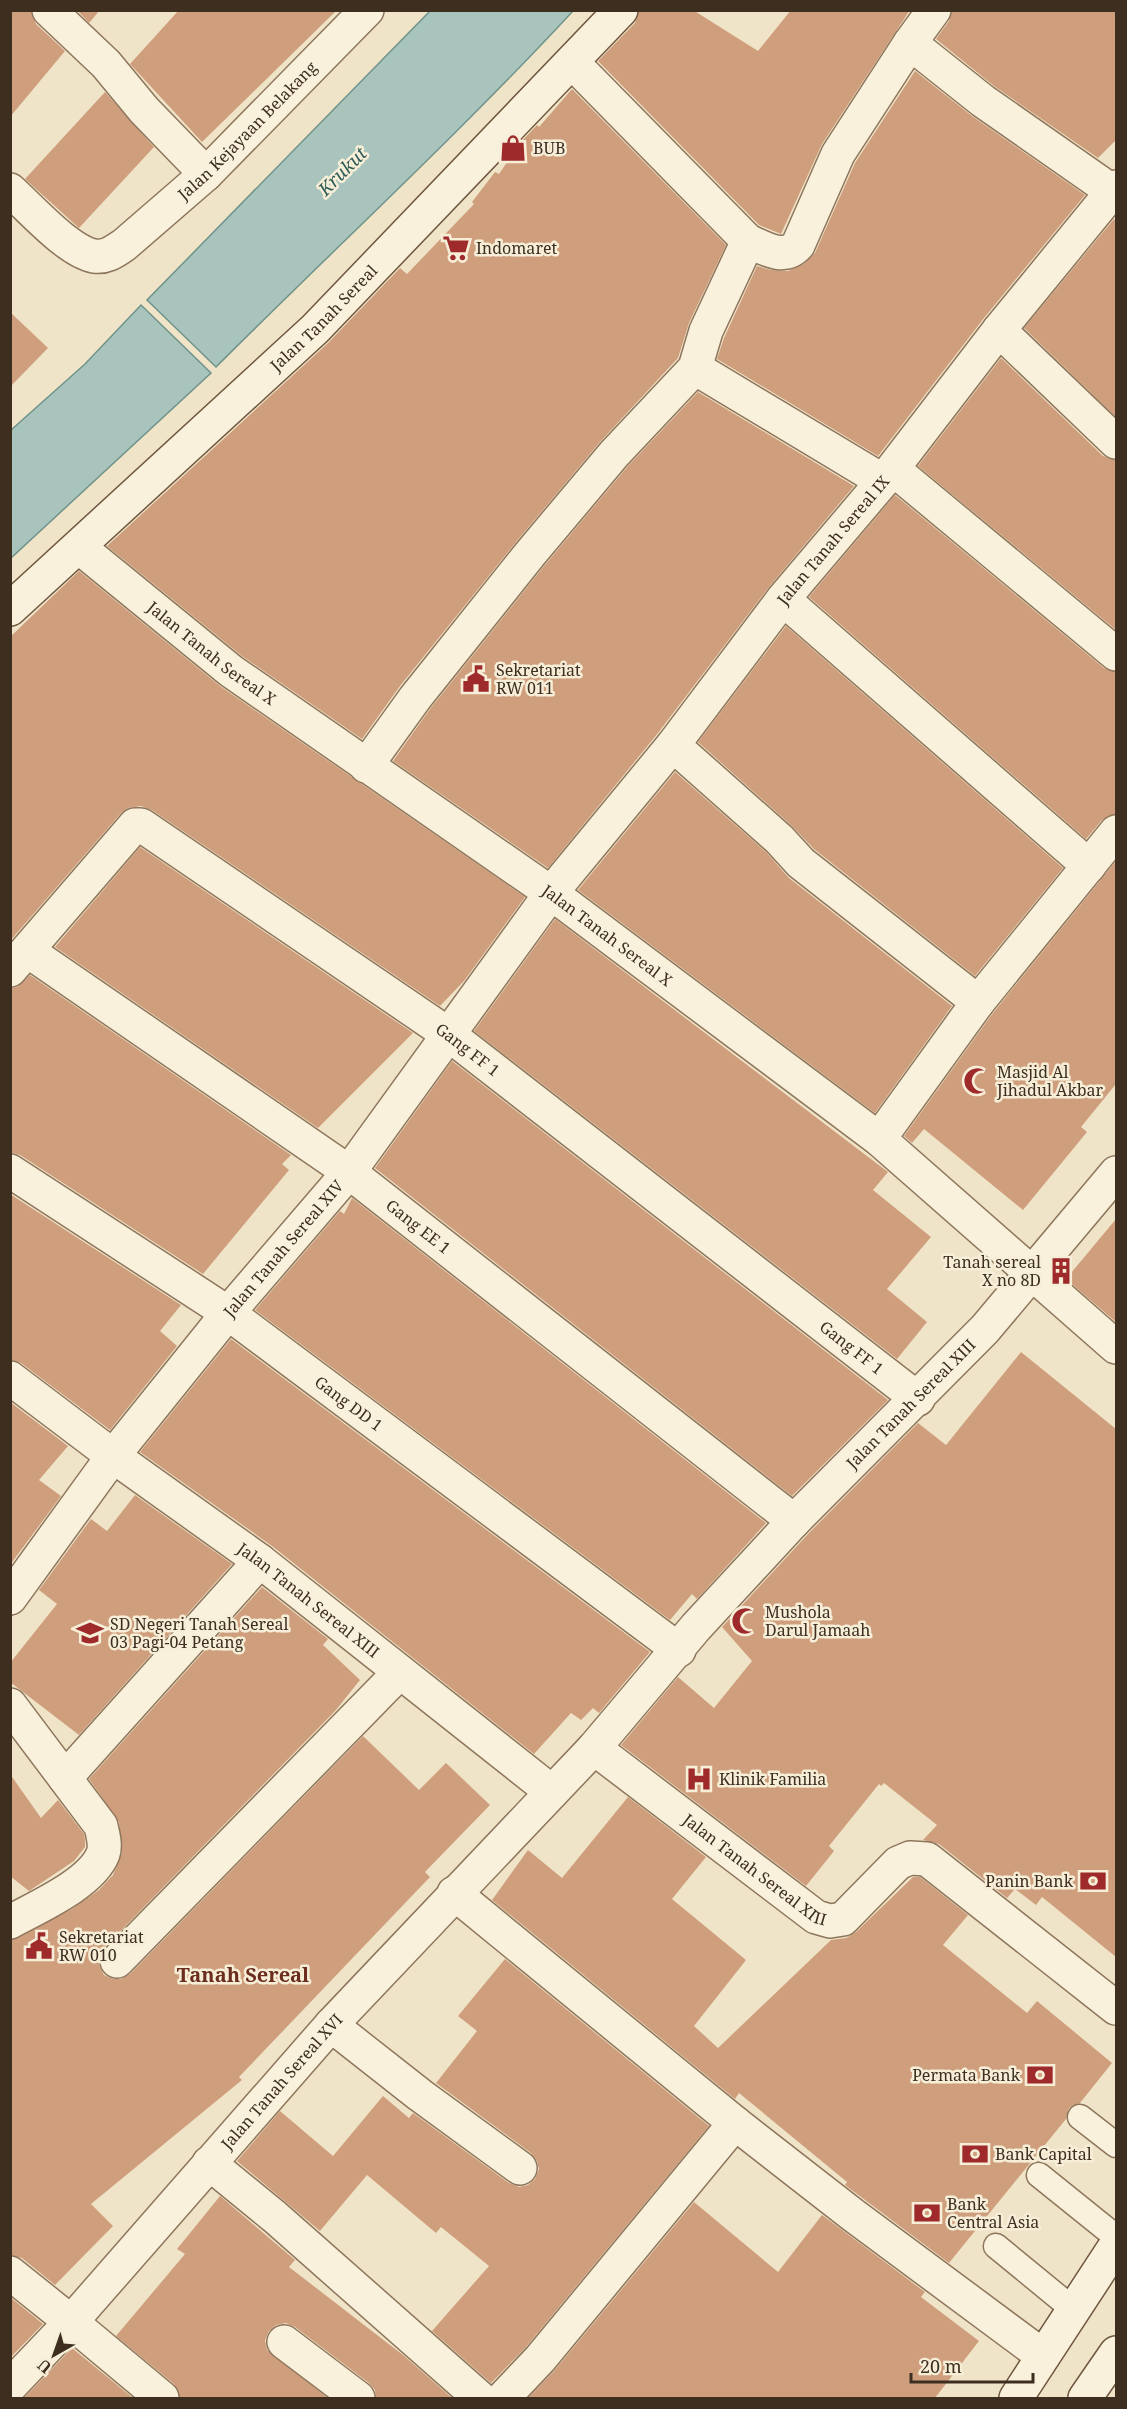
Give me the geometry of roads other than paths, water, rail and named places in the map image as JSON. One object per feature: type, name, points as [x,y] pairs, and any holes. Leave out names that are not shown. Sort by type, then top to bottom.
[{"type":"street","points":[[49,10],[106,64],[144,110],[206,174]]},
{"type":"street","name":"Jalan Kejayaan Belakang","points":[[10,190],[76,249],[95,256],[109,255],[124,245],[206,174],[367,10]]},
{"type":"street","name":"Jalan Tanah Sereal","points":[[10,609],[315,329],[621,10]]},
{"type":"street","points":[[572,62],[748,241],[782,253],[793,251],[798,245],[838,154],[934,10]]},
{"type":"street","points":[[910,43],[983,101],[1115,191]]},
{"type":"street","name":"Jalan Tanah Sereal IX","points":[[551,893],[673,745],[783,600],[888,475],[999,330],[1115,191]]},
{"type":"street","points":[[366,766],[415,698],[530,554],[614,454],[695,368],[706,331],[748,241]]},
{"type":"street","points":[[999,330],[1116,442]]},
{"type":"street","points":[[695,368],[888,475],[1116,654]]},
{"type":"street","name":"Jalan Tanah Sereal X","points":[[79,548],[231,671],[551,893],[879,1139],[1116,1347]]},
{"type":"street","points":[[783,600],[1089,866]]},
{"type":"street","points":[[673,745],[779,839],[801,863],[978,1002]]},
{"type":"street","name":"Gang FF 1","points":[[19,961],[137,824],[448,1034],[918,1399]]},
{"type":"street","points":[[879,1139],[978,1002],[1116,832]]},
{"type":"street","name":"Jalan Tanah Sereal XIV","points":[[10,1598],[113,1456],[228,1313],[349,1172],[551,893]]},
{"type":"street","name":"Gang EE 1","points":[[19,961],[349,1172],[794,1521]]},
{"type":"street","name":"Gang DD 1","points":[[10,1171],[228,1313],[678,1650]]},
{"type":"street","name":"Jalan Tanah Sereal XIII","points":[[10,1378],[113,1456],[260,1561],[552,1792],[594,1748],[696,1627],[794,1521],[918,1399],[985,1329],[1116,1173]]},
{"type":"street","points":[[64,1778],[260,1561]]},
{"type":"street","points":[[117,1961],[400,1672]]},
{"type":"street","points":[[10,1705],[101,1826],[104,1838],[103,1854],[74,1887],[10,1922]]},
{"type":"street","name":"Jalan Tanah Sereal XIII","points":[[594,1748],[816,1917],[830,1921],[843,1919],[898,1863],[910,1858],[927,1859],[1116,2008]]},
{"type":"street","name":"Jalan Tanah Sereal XVI","points":[[10,2386],[71,2322],[331,2025],[552,1792]]},
{"type":"street","points":[[454,1893],[735,2123],[1043,2356]]},
{"type":"street","points":[[331,2025],[420,2095],[520,2168]]},
{"type":"street","points":[[503,2398],[540,2359],[735,2123]]},
{"type":"street","points":[[209,2163],[480,2398]]},
{"type":"street","points":[[1016,2398],[1116,2245]]},
{"type":"street","points":[[10,2273],[162,2398]]},
{"type":"street","points":[[284,2342],[358,2398]]},
{"type":"street","points":[[1089,2397],[1113,2364]]},
{"type":"lane","points":[[1080,2117],[1116,2145]]},
{"type":"lane","points":[[1038,2175],[1116,2237]]},
{"type":"lane","points":[[996,2246],[1074,2310]]},
{"type":"water","name":"Krukut","points":[[430,11],[573,11],[441,146],[216,367],[147,300]]},
{"type":"water","points":[[141,305],[211,373],[11,558],[11,430],[85,364]]},
{"type":"place","name":"BUB","points":[[513,148]]},
{"type":"place","name":"Indomaret","points":[[456,248]]},
{"type":"place","name":"Sekretariat RW 011","points":[[476,679]]},
{"type":"place","name":"Masjid Al Jihadul Akbar","points":[[977,1081]]},
{"type":"place","name":"Tanah sereal X no 8D","points":[[1061,1271]]},
{"type":"place","name":"Mushola Darul Jamaah","points":[[745,1621]]},
{"type":"place","name":"SD Negeri Tanah Sereal 03 Pagi-04 Petang","points":[[90,1633]]},
{"type":"place","name":"Klinik Familia","points":[[699,1779]]},
{"type":"place","name":"Panin Bank","points":[[1093,1881]]},
{"type":"place","name":"Sekretariat RW 010","points":[[39,1946]]},
{"type":"place","name":"Permata Bank","points":[[1040,2075]]},
{"type":"place","name":"Bank Capital","points":[[975,2154]]},
{"type":"place","name":"Bank Central Asia","points":[[927,2213]]},
{"type":"district","name":"Tanah Sereal","points":[[243,1974]]}]
